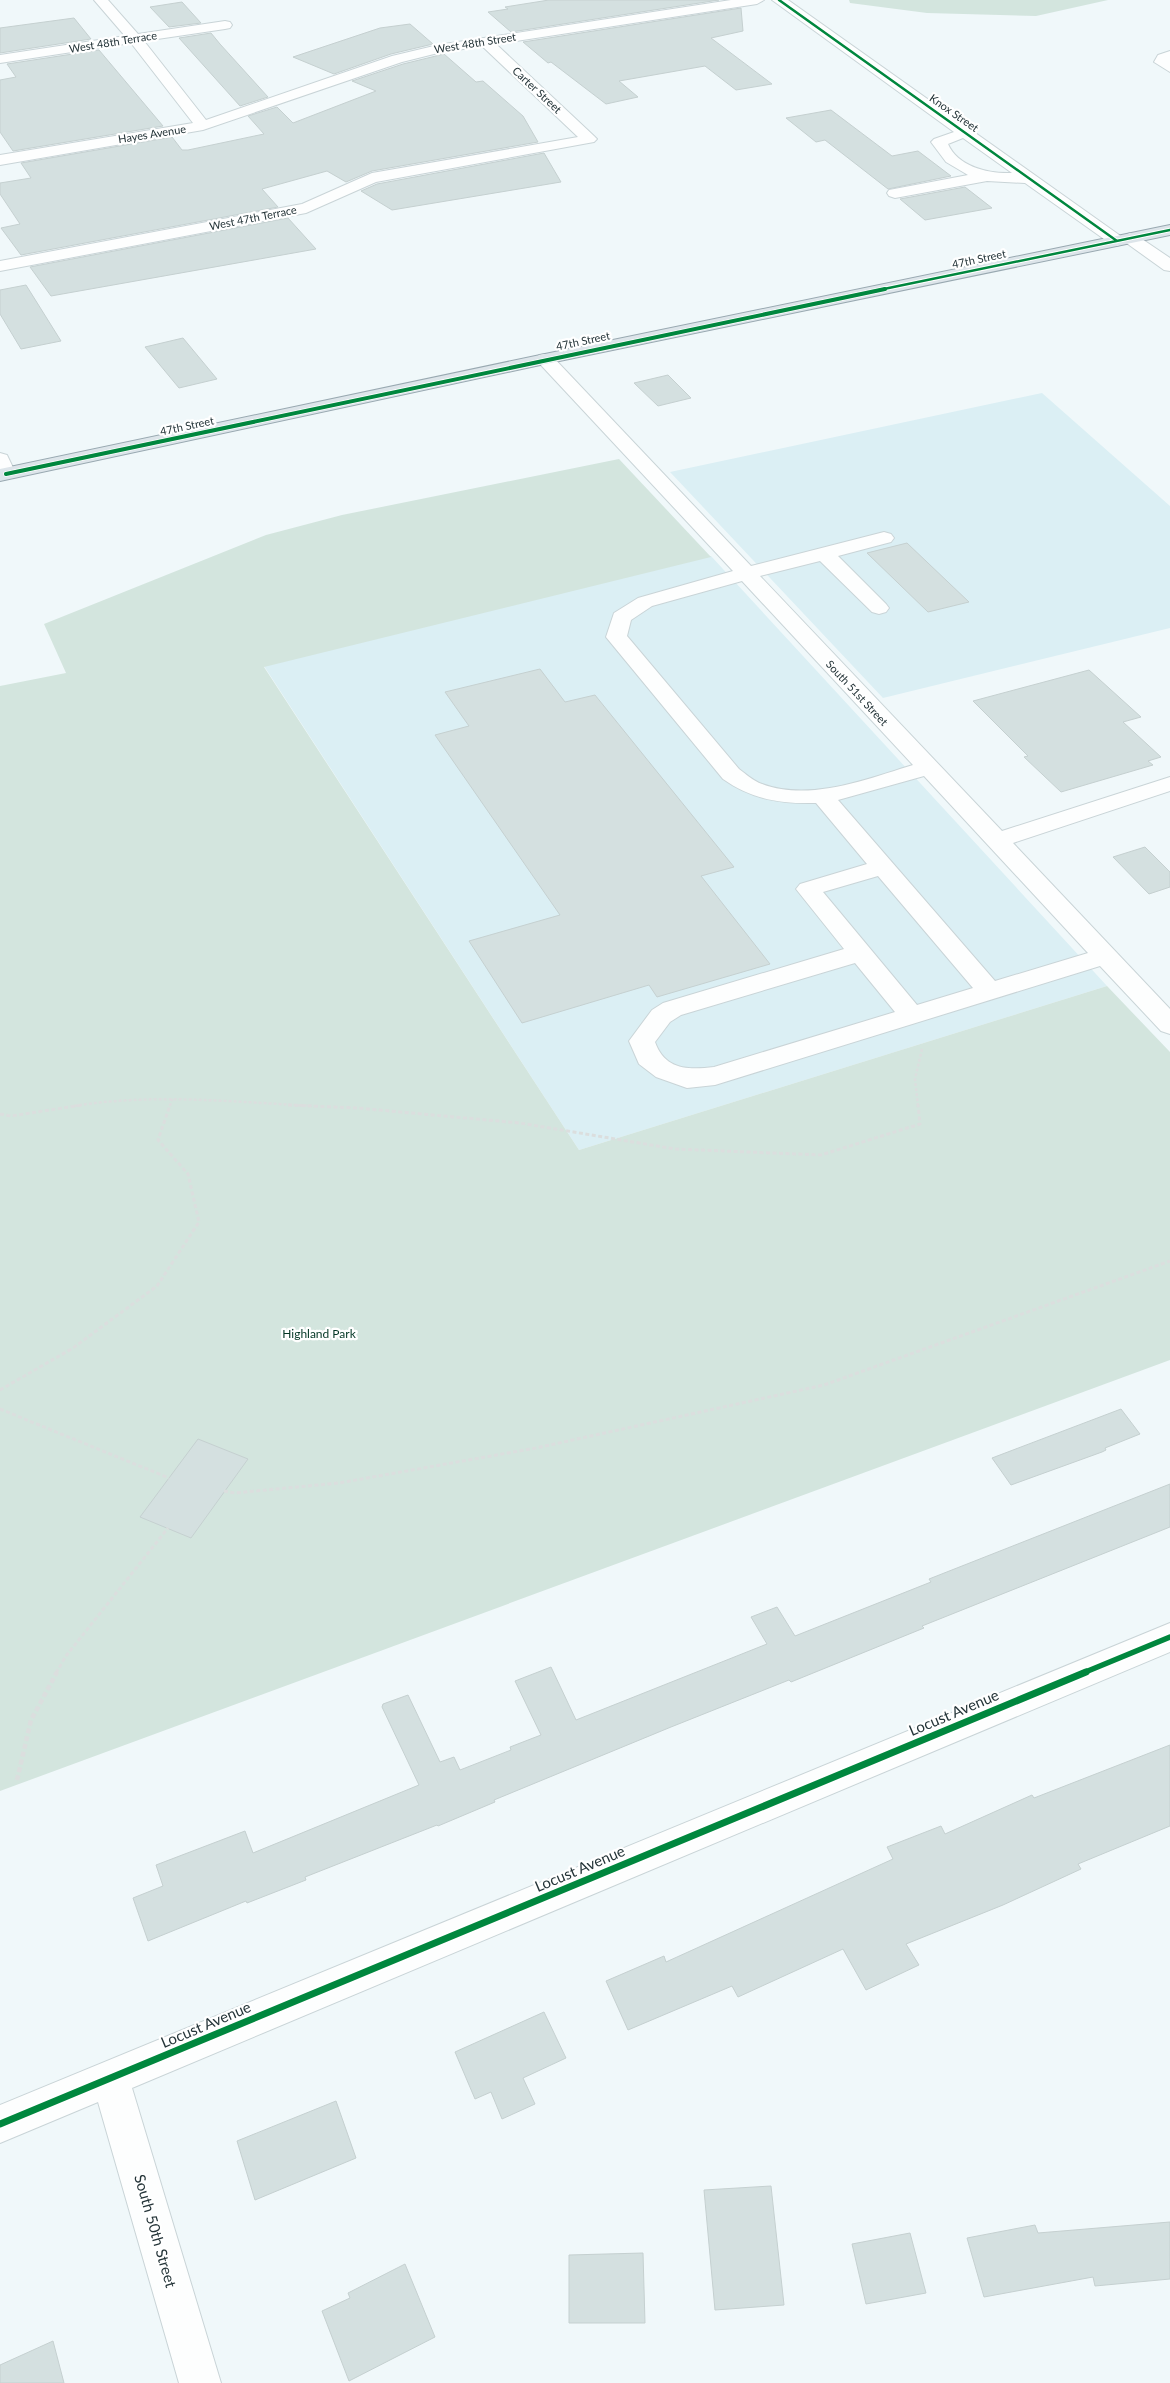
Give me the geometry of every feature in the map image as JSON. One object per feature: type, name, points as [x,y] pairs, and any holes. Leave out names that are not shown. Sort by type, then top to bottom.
[{"type":"main road","name":"47th Street","points":[[2,472],[1170,230]]},
{"type":"street","name":"Hayes Avenue","points":[[0,160],[203,126],[101,0]]},
{"type":"street","name":"West 48th Street","points":[[203,126],[397,59],[438,48],[757,0]]},
{"type":"street","name":"Knox Street","points":[[779,0],[1028,178],[1124,240],[1170,266]]},
{"type":"street","name":"West 48th Terrace","points":[[0,59],[225,25]]},
{"type":"street","name":"Carter Street","points":[[484,41],[589,139]]},
{"type":"street","points":[[1170,55],[1163,58],[1161,62],[1170,68]]},
{"type":"street","points":[[964,133],[939,142],[942,151],[963,167],[985,177]]},
{"type":"street","name":"West 47th Terrace","points":[[0,266],[306,208],[372,178],[589,139]]},
{"type":"street","points":[[896,193],[985,177],[1028,178]]},
{"type":"street","name":"South 51st Street","points":[[545,359],[1170,1026]]},
{"type":"street","points":[[884,538],[679,590],[645,602],[621,617],[616,637],[731,774],[753,788],[785,797],[822,796],[927,768]]},
{"type":"street","points":[[824,553],[879,608]]},
{"type":"street","points":[[996,841],[1170,784]]},
{"type":"street","points":[[822,796],[990,991]]},
{"type":"street","points":[[882,867],[808,889],[911,1015]]},
{"type":"street","points":[[860,953],[672,1009],[661,1016],[642,1041],[648,1058],[665,1071],[687,1079],[715,1076],[1104,956]]},
{"type":"street","name":"Locust Avenue","points":[[0,2124],[1170,1637]]},
{"type":"street","name":"South 50th Street","points":[[110,2079],[200,2383]]},
{"type":"path","points":[[0,1114],[11,1116],[105,1101],[172,1099],[356,1108],[520,1122],[675,1148],[821,1155],[920,1124],[915,1079],[922,1049]]},
{"type":"path","points":[[0,1390],[73,1348],[157,1286],[199,1222],[188,1174],[158,1140],[172,1099]]},
{"type":"path","points":[[224,1491],[235,1492],[339,1483],[536,1448],[824,1385],[1170,1261]]},
{"type":"path","points":[[0,1409],[169,1478]]},
{"type":"path","points":[[17,1780],[31,1720],[66,1656],[168,1528]]},
{"type":"shaded area","points":[[1042,393],[1170,506],[1170,628],[883,698],[670,472]]},
{"type":"shaded area","points":[[711,556],[1107,986],[579,1150],[264,666]]},
{"type":"green space","points":[[849,0],[1108,0],[1036,16],[927,13],[850,3]]},
{"type":"green space","name":"Highland Park","points":[[619,459],[711,557],[264,667],[579,1150],[1107,986],[1170,1052],[1170,1360],[0,1791],[0,686],[66,673],[44,624],[266,535],[342,515]]},
{"type":"building","points":[[549,0],[719,0],[511,32],[488,12],[508,9],[505,7]]},
{"type":"building","points":[[182,2],[201,23],[169,27],[150,7]]},
{"type":"building","points":[[741,8],[743,31],[711,38],[772,84],[736,90],[705,66],[619,81],[638,97],[606,104],[551,62],[548,63],[523,42]]},
{"type":"building","points":[[74,18],[91,39],[0,53],[0,28]]},
{"type":"building","points":[[410,24],[433,44],[391,54],[334,74],[293,57],[380,28]]},
{"type":"building","points":[[211,33],[268,97],[240,106],[179,38]]},
{"type":"building","points":[[99,50],[163,126],[13,151],[0,132],[0,80],[16,77],[7,64]]},
{"type":"building","points":[[444,54],[476,82],[483,81],[523,116],[538,142],[372,171],[346,182],[327,171],[262,189],[278,207],[21,255],[1,228],[20,224],[0,194],[0,183],[31,178],[21,163],[172,137],[182,150],[188,150],[264,134],[248,116],[277,107],[293,123],[376,91],[352,81],[403,64]]},
{"type":"building","points":[[831,110],[892,156],[918,151],[951,176],[888,189],[825,140],[816,142],[786,118]]},
{"type":"building","points":[[544,153],[561,182],[392,210],[361,191],[377,184]]},
{"type":"building","points":[[965,187],[992,208],[925,220],[900,199]]},
{"type":"building","points":[[288,218],[316,249],[51,296],[30,267]]},
{"type":"building","points":[[26,285],[61,341],[21,349],[0,314],[0,290]]},
{"type":"building","points":[[183,338],[217,379],[179,388],[145,347]]},
{"type":"building","points":[[668,375],[691,398],[658,406],[634,383]]},
{"type":"building","points":[[907,543],[969,602],[928,612],[867,553]]},
{"type":"building","points":[[540,669],[565,702],[595,695],[734,867],[701,876],[770,964],[657,997],[649,985],[522,1023],[469,941],[560,915],[435,735],[469,726],[445,692]]},
{"type":"building","points":[[1089,670],[1141,717],[1123,722],[1161,757],[1148,761],[1153,765],[1061,792],[1024,757],[1028,756],[973,701]]},
{"type":"building","points":[[1145,847],[1170,872],[1170,887],[1149,894],[1113,857]]},
{"type":"building","points":[[1121,1409],[1140,1434],[1105,1448],[1106,1450],[1102,1452],[1011,1485],[992,1458]]},
{"type":"building","points":[[198,1439],[248,1459],[191,1538],[140,1517]]},
{"type":"building","points":[[1170,1484],[1170,1527],[922,1626],[924,1628],[791,1682],[789,1680],[671,1727],[494,1800],[495,1802],[438,1826],[305,1877],[306,1880],[247,1903],[246,1901],[148,1941],[133,1898],[163,1886],[156,1865],[245,1831],[253,1853],[419,1785],[382,1707],[383,1704],[408,1695],[440,1762],[454,1757],[460,1770],[511,1750],[510,1747],[541,1735],[515,1681],[551,1667],[576,1720],[767,1644],[751,1617],[777,1607],[795,1636],[931,1582],[929,1579]]},
{"type":"building","points":[[1170,1745],[1170,1826],[1078,1864],[1081,1869],[1003,1905],[906,1944],[919,1965],[866,1990],[843,1949],[738,1997],[732,1986],[628,2030],[606,1981],[664,1956],[666,1962],[893,1859],[887,1847],[941,1826],[945,1834],[1032,1795],[1034,1798]]},
{"type":"building","points":[[544,2012],[566,2058],[523,2078],[535,2104],[502,2119],[491,2092],[475,2099],[455,2052]]},
{"type":"building","points":[[336,2101],[356,2158],[255,2200],[237,2141]]},
{"type":"building","points":[[771,2186],[784,2305],[715,2310],[704,2190]]},
{"type":"building","points":[[1170,2222],[1170,2279],[1095,2286],[1093,2277],[984,2297],[967,2238],[1035,2225],[1038,2233]]},
{"type":"building","points":[[910,2233],[926,2293],[866,2304],[852,2244]]},
{"type":"building","points":[[643,2253],[645,2323],[569,2323],[569,2255]]},
{"type":"building","points":[[405,2264],[435,2337],[349,2381],[322,2311],[350,2298],[348,2293]]},
{"type":"building","points":[[53,2341],[64,2383],[0,2383],[0,2365]]},
{"type":"cycle path","points":[[779,0],[1117,241]]},
{"type":"cycle path","points":[[6,474],[545,359],[1170,230]]},
{"type":"cycle path","points":[[0,2124],[1170,1637]]}]
